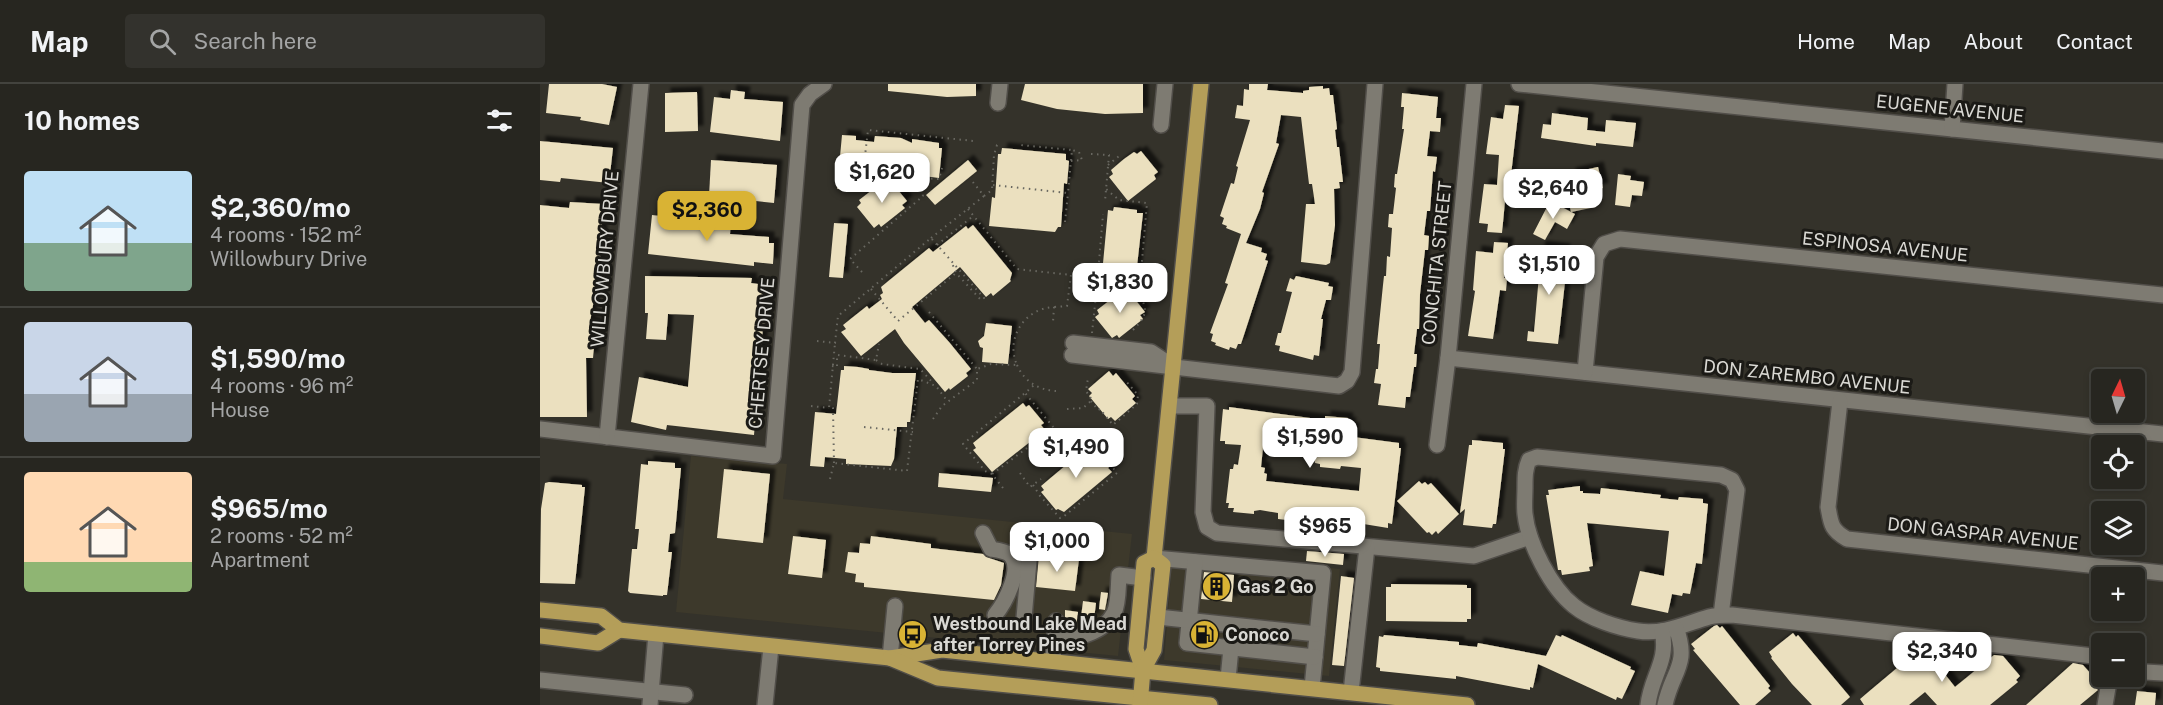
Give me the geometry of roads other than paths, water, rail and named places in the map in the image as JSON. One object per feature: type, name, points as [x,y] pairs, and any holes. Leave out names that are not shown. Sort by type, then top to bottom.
[{"type":"main road","points":[[1154,558],[1201,84]]},
{"type":"main road","points":[[1141,702],[1143,670],[1136,649],[1144,563],[1154,558]]},
{"type":"main road","points":[[1143,670],[1154,650],[1158,617],[1162,565],[1154,558]]},
{"type":"main road","points":[[540,610],[601,616],[619,630],[771,647],[890,658],[942,650],[1467,705]]},
{"type":"main road","points":[[540,636],[598,643],[619,630]]},
{"type":"main road","points":[[890,658],[938,678],[1141,702],[1210,705]]},
{"type":"street","name":"WILLOWBURY DRIVE","points":[[608,437],[640,84]]},
{"type":"street","name":"CHERTSEY DRIVE","points":[[608,437],[773,456],[802,105],[810,94],[824,84]]},
{"type":"street","points":[[998,104],[1000,84]]},
{"type":"street","points":[[1161,125],[1165,84]]},
{"type":"street","points":[[1072,349],[1113,354],[1174,367],[1339,386],[1347,381],[1352,372],[1375,84]]},
{"type":"street","name":"CONCHITA STREET","points":[[1437,445],[1448,358],[1474,84]]},
{"type":"street","name":"EUGENE AVENUE","points":[[1519,84],[2163,151]]},
{"type":"street","points":[[1952,129],[1955,84]]},
{"type":"street","name":"ESPINOSA AVENUE","points":[[1584,372],[1596,257],[1604,244],[1620,238],[2163,295]]},
{"type":"street","name":"DON ZAREMBO AVENUE","points":[[1448,358],[2163,434]]},
{"type":"street","name":"DON GASPAR AVENUE","points":[[1840,401],[1828,507],[1831,523],[1836,533],[1847,539],[2163,573]]},
{"type":"street","points":[[1170,406],[1208,406],[1203,512],[1207,528],[1217,532],[1474,556],[1530,537]]},
{"type":"street","points":[[540,429],[608,437]]},
{"type":"street","points":[[1720,615],[1737,490],[1732,480],[1721,475],[1537,457],[1529,460],[1526,468],[1525,514],[1530,537],[1554,583],[1574,606],[1622,628],[1640,632],[1669,630],[1720,615],[2091,656]]},
{"type":"street","points":[[983,533],[991,549],[1012,556],[1015,567],[1012,584],[995,615]]},
{"type":"street","points":[[1024,618],[1031,538]]},
{"type":"street","points":[[1351,692],[1367,547]]},
{"type":"street","points":[[1154,558],[1323,573],[1312,688]]},
{"type":"street","points":[[1195,562],[1187,643],[1315,657]]},
{"type":"street","points":[[1055,637],[1074,638],[1100,627],[1115,612],[1119,575],[1143,578]]},
{"type":"street","points":[[890,658],[895,606]]},
{"type":"street","points":[[1158,617],[1317,634]]},
{"type":"street","points":[[1053,661],[1056,621]]},
{"type":"street","points":[[1648,705],[1653,682],[1663,660],[1669,630]]},
{"type":"street","points":[[1665,705],[1668,688],[1682,659],[1683,648],[1669,630]]},
{"type":"street","points":[[651,698],[656,634]]},
{"type":"street","points":[[765,705],[771,647]]},
{"type":"street","points":[[1228,679],[1232,648]]},
{"type":"street","points":[[2145,672],[2163,673]]},
{"type":"street","points":[[540,680],[651,698],[686,695]]},
{"type":"street","points":[[1653,682],[1668,688]]},
{"type":"street","points":[[2105,705],[2108,687]]},
{"type":"place","name":"Gas 2 Go","points":[[1216,587]]},
{"type":"place","name":"Westbound Lake Mead after Torrey Pines","points":[[912,634]]},
{"type":"place","name":"Conoco","points":[[1204,635]]}]
